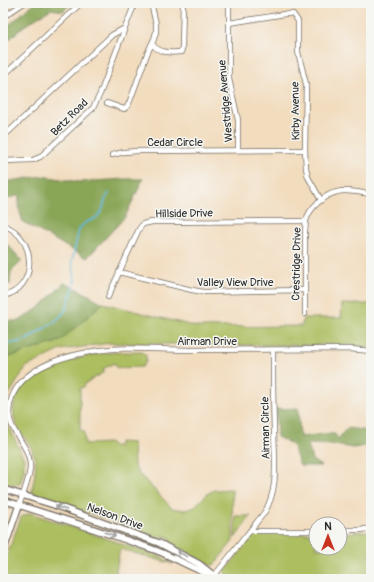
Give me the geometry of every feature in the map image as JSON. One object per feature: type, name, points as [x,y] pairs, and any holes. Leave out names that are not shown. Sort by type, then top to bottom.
[{"type":"street","points":[[3,17],[24,3]]},
{"type":"street","points":[[3,76],[80,3]]},
{"type":"street","name":"Betz Road","points":[[3,161],[33,160],[40,157],[93,108],[100,94],[135,3]]},
{"type":"street","points":[[107,104],[124,109],[127,107],[156,32],[156,24],[151,3]]},
{"type":"street","points":[[152,44],[164,52],[181,52],[183,3]]},
{"type":"street","name":"Westridge Avenue","points":[[229,3],[229,79],[238,120],[238,150]]},
{"type":"street","name":"Kirby Avenue","points":[[229,23],[290,13],[296,16],[298,21],[298,52],[306,84],[305,150],[308,177],[321,200]]},
{"type":"street","points":[[3,137],[112,35],[125,28]]},
{"type":"street","name":"Cedar Circle","points":[[112,155],[138,151],[305,150]]},
{"type":"street","name":"Crestridge Drive","points":[[305,314],[306,221],[313,208],[321,200],[336,192],[371,194]]},
{"type":"street","name":"Hillside Drive","points":[[108,298],[139,229],[143,224],[152,222],[306,221]]},
{"type":"street","points":[[3,225],[17,232],[27,247],[30,259],[29,268],[21,285],[7,296],[3,296]]},
{"type":"street","name":"Valley View Drive","points":[[119,272],[203,292],[305,290]]},
{"type":"street","points":[[273,350],[350,349],[371,351]]},
{"type":"street","name":"Airman Drive","points":[[19,505],[30,470],[30,464],[25,449],[12,428],[9,416],[9,404],[17,386],[30,374],[58,360],[104,350],[273,350]]},
{"type":"street","name":"Airman Circle","points":[[250,531],[267,509],[273,492],[273,350]]},
{"type":"street","name":"Nelson Drive","points":[[3,489],[159,543],[199,564],[216,578]]},
{"type":"street","name":"Nelson Drive","points":[[3,500],[145,546],[216,578]]},
{"type":"street","points":[[3,552],[19,505]]},
{"type":"street","points":[[348,530],[371,528]]},
{"type":"street","points":[[216,578],[250,531],[308,530]]},
{"type":"green space","points":[[34,3],[70,3],[64,11],[51,9],[24,26],[3,45],[3,32]]},
{"type":"green space","points":[[42,176],[80,182],[143,179],[125,217],[87,258],[23,222],[19,209],[19,195],[3,200],[3,182]]},
{"type":"green space","points":[[3,244],[7,244],[22,261],[11,272],[10,285],[3,279]]},
{"type":"green space","points":[[64,283],[103,303],[60,341],[3,359],[3,321],[19,321],[40,307]]},
{"type":"green space","points":[[103,303],[197,327],[302,326],[303,318],[341,318],[342,304],[371,304],[371,348],[352,345],[110,343],[61,350],[26,367],[8,396],[6,420],[24,459],[24,471],[20,484],[6,485],[3,476],[3,351],[15,349],[18,354],[60,341]]},
{"type":"green space","points":[[120,352],[142,352],[146,355],[146,362],[142,367],[117,368],[114,363],[103,369],[104,372],[85,384],[84,387],[80,388],[80,430],[84,431],[85,444],[111,443],[111,446],[119,446],[119,442],[133,443],[134,466],[139,474],[172,508],[184,510],[193,508],[207,494],[214,490],[232,489],[233,541],[214,565],[211,565],[171,544],[170,538],[165,536],[157,537],[32,492],[35,476],[34,457],[14,418],[14,403],[20,390],[31,379],[45,370],[60,364],[92,355]]},
{"type":"green space","points":[[298,408],[300,437],[335,434],[338,439],[347,428],[371,431],[371,445],[353,448],[334,445],[308,444],[312,460],[321,466],[300,466],[292,444],[277,437],[276,409]]},
{"type":"green space","points":[[30,513],[161,557],[173,564],[120,549],[115,577],[117,579],[3,579],[3,563],[21,517]]},
{"type":"green space","points":[[235,516],[251,516],[235,538]]},
{"type":"green space","points":[[371,531],[371,579],[232,579],[224,572],[255,533],[308,533],[308,556],[348,556],[348,532]]},
{"type":"waterway","points":[[3,344],[26,340],[54,322],[66,309],[75,280],[72,261],[79,229],[85,223],[96,218],[102,211],[109,193]]}]
